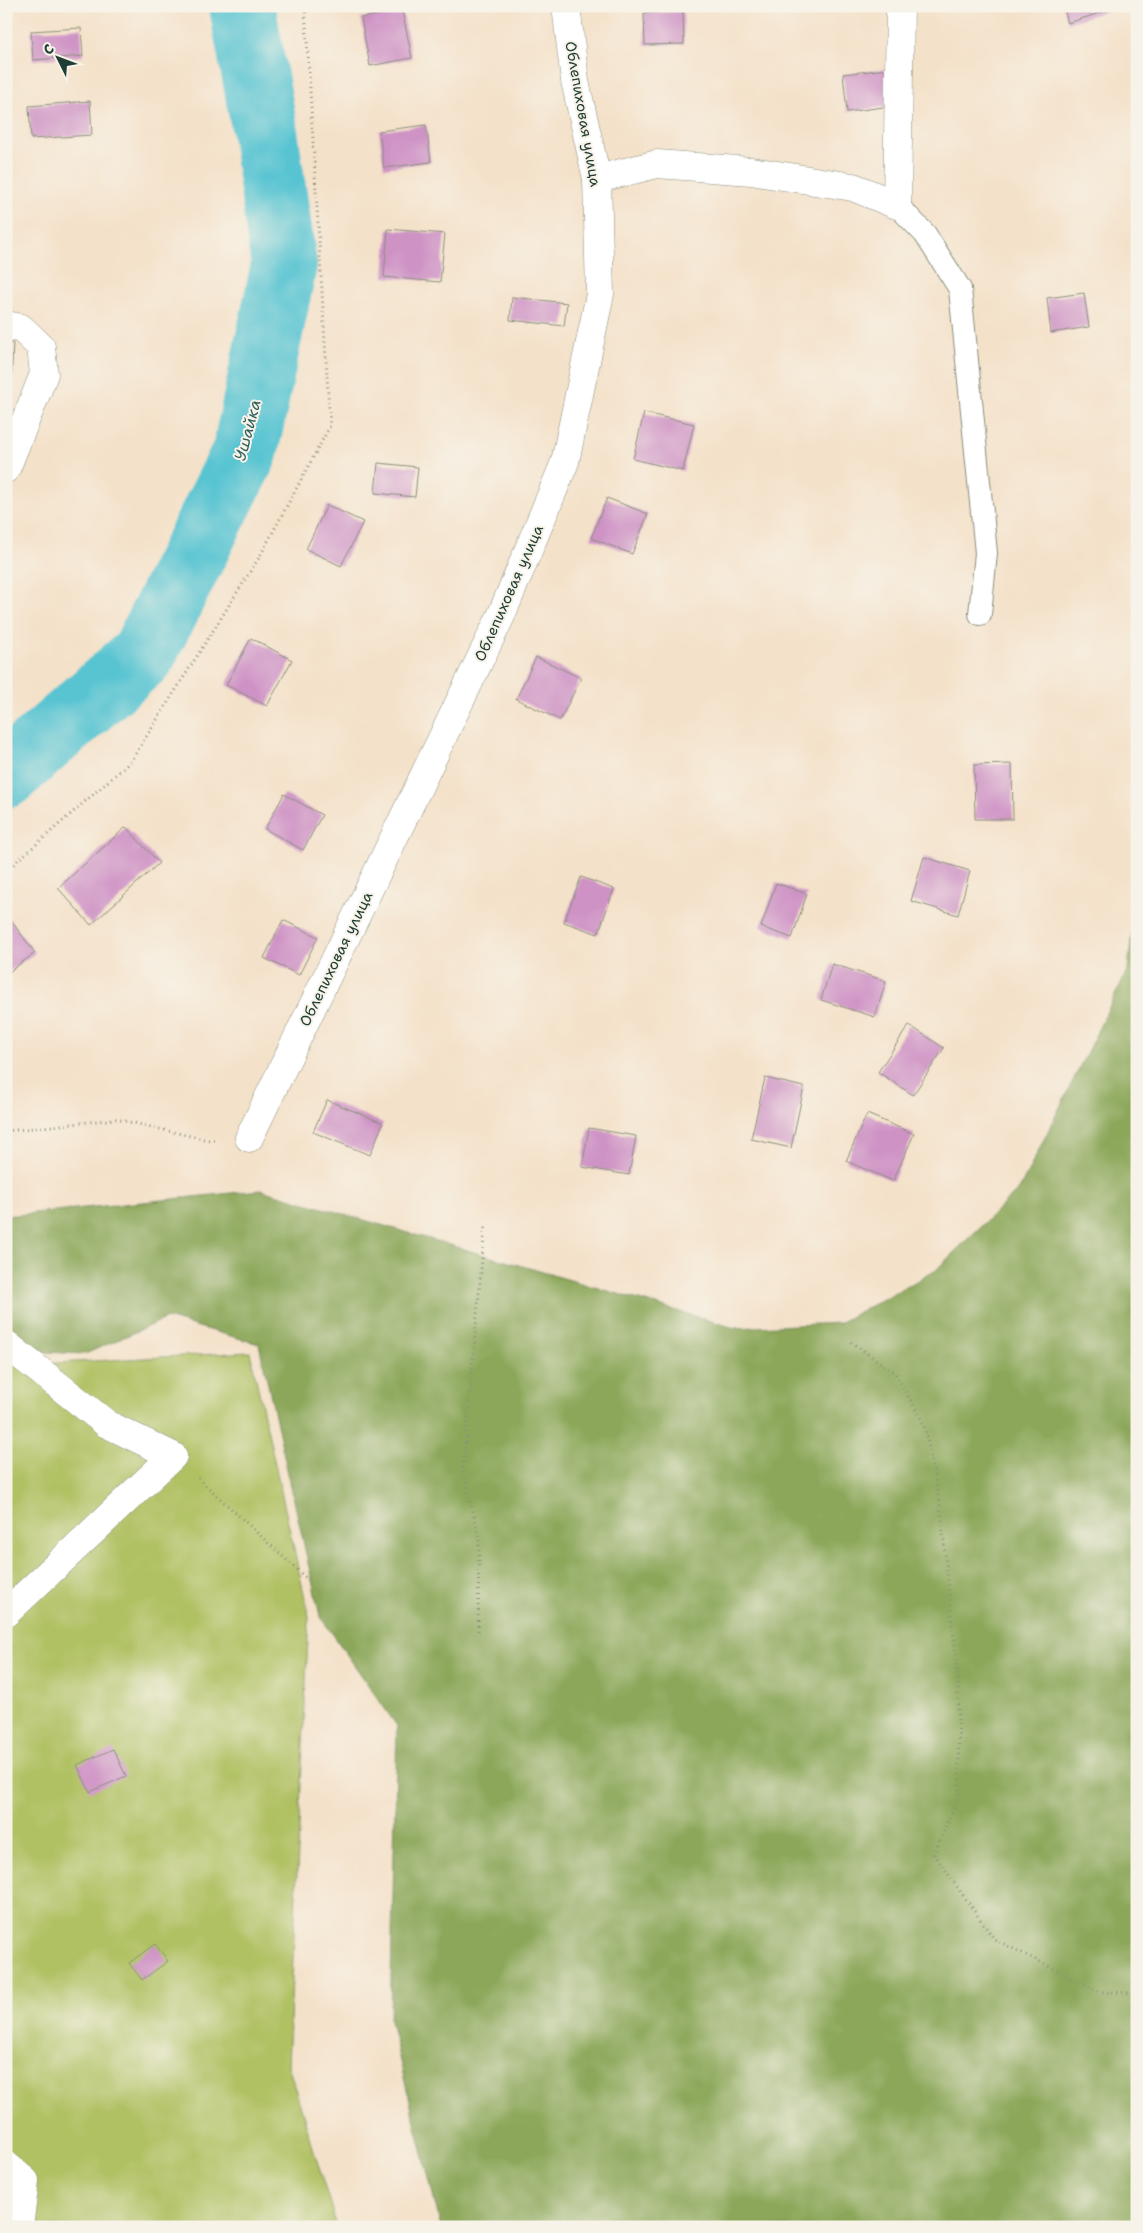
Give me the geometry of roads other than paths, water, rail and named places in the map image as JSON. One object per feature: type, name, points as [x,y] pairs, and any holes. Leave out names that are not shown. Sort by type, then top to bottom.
[{"type":"street","name":"Облепиховая улица","points":[[249,1138],[502,616],[565,462],[600,294],[597,179],[575,81],[566,6]]},
{"type":"street","points":[[597,179],[657,164],[751,171],[853,187],[897,205],[900,6]]},
{"type":"street","points":[[6,325],[21,328],[41,347],[44,374],[6,469]]},
{"type":"street","points":[[6,1344],[108,1424],[173,1456],[6,1612]]},
{"type":"street","points":[[6,2165],[25,2181],[19,2227]]},
{"type":"lane","points":[[897,205],[925,234],[960,289],[986,552],[980,614]]},
{"type":"waterway","name":"Ушайка","points":[[6,775],[143,655],[245,452],[284,265],[264,126],[242,6]]}]
